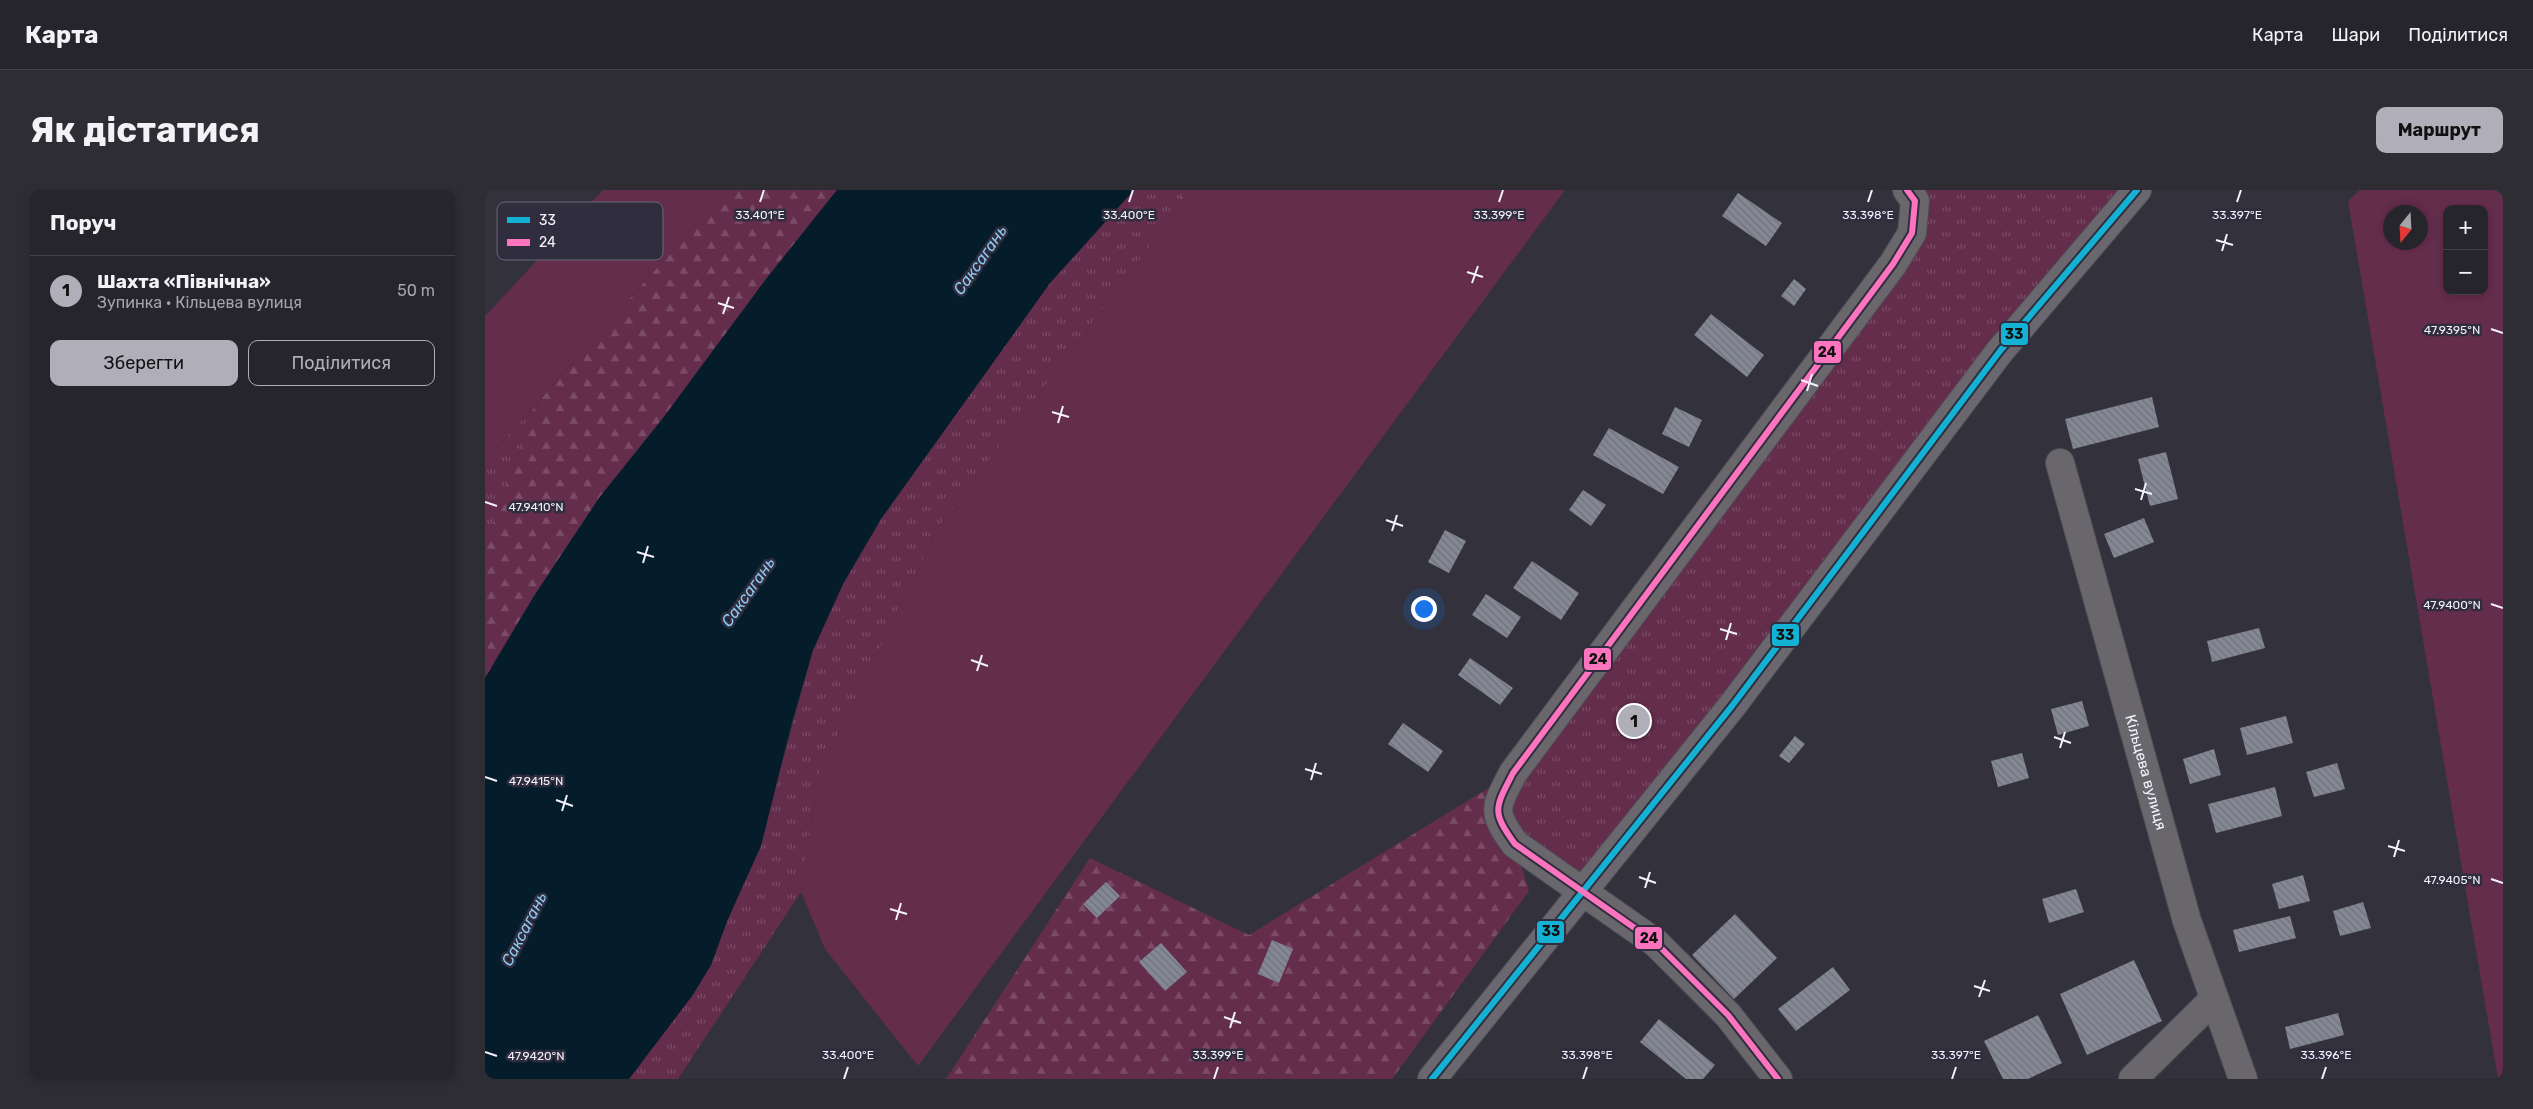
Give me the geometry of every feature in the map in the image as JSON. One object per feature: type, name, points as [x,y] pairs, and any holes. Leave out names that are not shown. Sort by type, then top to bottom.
[{"type":"street","points":[[1778,1079],[1728,1014],[1656,943],[1515,844],[1500,823],[1497,803],[1513,773],[1893,264],[1912,233],[1915,201],[1907,190]]},
{"type":"street","points":[[1432,1079],[1732,706],[2000,351],[2137,190]]},
{"type":"street","name":"Кільцева вулиця","points":[[2060,463],[2187,921],[2243,1079]]},
{"type":"street","points":[[2133,1079],[2214,999]]},
{"type":"green space","points":[[603,190],[726,190],[485,461],[485,316],[537,260],[663,260],[663,202],[592,202]]},
{"type":"green space","points":[[726,190],[837,190],[766,279],[663,418],[599,498],[534,596],[485,678],[485,544],[538,402]]},
{"type":"green space","points":[[1134,190],[1180,190],[1180,206],[939,527],[819,774],[801,892],[678,1079],[629,1079],[692,996],[711,965],[776,785],[813,650],[843,584],[881,519],[1050,283]]},
{"type":"green space","points":[[1180,190],[1199,190],[1180,206]]},
{"type":"green space","points":[[1199,190],[1565,190],[918,1066],[825,949],[801,892],[819,774],[939,527],[1180,206]]},
{"type":"green space","points":[[1907,190],[2137,190],[1582,892],[1500,823],[1513,773],[1893,264]]},
{"type":"green space","points":[[2360,190],[2503,190],[2503,1079],[2498,1079],[2348,201]]},
{"type":"green space","points":[[538,402],[485,544],[485,461]]},
{"type":"green space","points":[[1513,773],[1497,803],[1515,844],[1529,891],[1392,1079],[946,1079],[1090,858],[1249,935]]},
{"type":"water","name":"Саксагань","points":[[837,190],[1134,190],[1050,283],[881,519],[843,584],[813,650],[792,722],[761,846],[728,919],[711,965],[692,996],[629,1079],[485,1079],[485,678],[534,596],[599,498],[663,418],[766,279]]},
{"type":"building","points":[[1738,193],[1782,223],[1766,246],[1722,216]]},
{"type":"building","points":[[1794,279],[1806,289],[1794,306],[1781,296]]},
{"type":"building","points":[[1711,314],[1764,355],[1747,377],[1694,335]]},
{"type":"building","points":[[2152,397],[2159,427],[2073,449],[2065,419]]},
{"type":"building","points":[[1675,407],[1702,420],[1689,447],[1662,434]]},
{"type":"building","points":[[1609,428],[1679,467],[1663,494],[1593,455]]},
{"type":"building","points":[[2166,452],[2178,499],[2150,506],[2138,459]]},
{"type":"building","points":[[1583,490],[1606,505],[1591,526],[1569,510]]},
{"type":"building","points":[[2144,518],[2154,542],[2114,558],[2104,534]]},
{"type":"building","points":[[1445,530],[1466,541],[1449,573],[1428,562]]},
{"type":"building","points":[[1532,561],[1579,593],[1561,620],[1513,588]]},
{"type":"building","points":[[1486,594],[1521,617],[1507,638],[1472,615]]},
{"type":"building","points":[[2259,628],[2265,648],[2212,662],[2207,641]]},
{"type":"building","points":[[1470,658],[1513,688],[1500,705],[1458,675]]},
{"type":"building","points":[[2082,701],[2089,726],[2058,735],[2051,709]]},
{"type":"building","points":[[1636,705],[1648,714],[1632,734],[1621,726]]},
{"type":"building","points":[[2286,716],[2293,743],[2247,755],[2240,728]]},
{"type":"building","points":[[1403,723],[1443,751],[1428,772],[1388,744]]},
{"type":"building","points":[[1795,736],[1805,744],[1789,763],[1779,756]]},
{"type":"building","points":[[2214,749],[2221,775],[2190,784],[2183,759]]},
{"type":"building","points":[[2022,753],[2029,778],[1998,787],[1991,761]]},
{"type":"building","points":[[2337,763],[2345,789],[2314,797],[2306,772]]},
{"type":"building","points":[[2275,787],[2282,816],[2216,833],[2208,804]]},
{"type":"building","points":[[2303,875],[2310,901],[2279,909],[2272,884]]},
{"type":"building","points":[[1106,882],[1120,896],[1097,918],[1083,904]]},
{"type":"building","points":[[2076,889],[2084,912],[2049,923],[2042,899]]},
{"type":"building","points":[[2363,902],[2371,928],[2340,936],[2333,911]]},
{"type":"building","points":[[1735,914],[1777,958],[1734,999],[1692,955]]},
{"type":"building","points":[[2290,916],[2296,938],[2239,952],[2233,930]]},
{"type":"building","points":[[1272,940],[1293,949],[1279,983],[1258,974]]},
{"type":"building","points":[[1161,943],[1187,972],[1165,991],[1139,962]]},
{"type":"building","points":[[2134,960],[2162,1021],[2087,1055],[2060,994]]},
{"type":"building","points":[[1833,967],[1850,990],[1796,1031],[1778,1009]]},
{"type":"building","points":[[2338,1013],[2344,1035],[2290,1049],[2285,1027]]},
{"type":"building","points":[[2038,1015],[2062,1063],[2028,1079],[2003,1079],[1984,1041]]},
{"type":"building","points":[[1659,1019],[1715,1065],[1703,1079],[1686,1079],[1640,1042]]},
{"type":"transit line","name":"24","points":[[1778,1079],[1728,1015],[1656,943],[1515,844],[1502,824],[1498,809],[1499,802],[1513,773],[1893,264],[1912,233],[1915,201],[1907,190]]},
{"type":"transit line","name":"33","points":[[1432,1079],[1732,706],[2000,351],[2137,190]]},
{"type":"place","name":"Шахта «Північна»","points":[[1634,721]]}]
